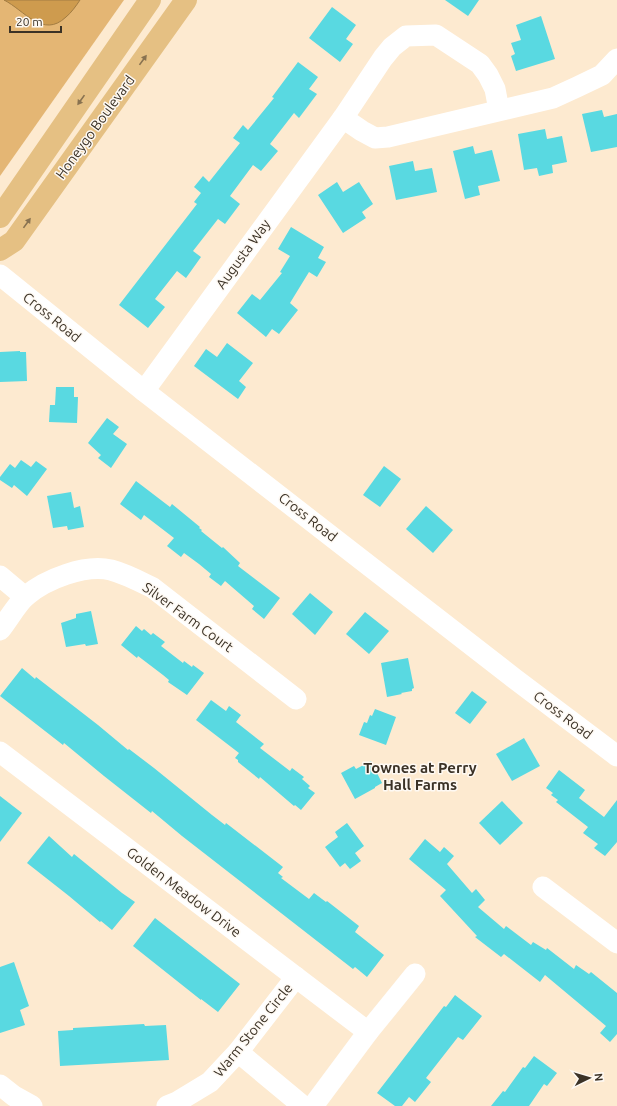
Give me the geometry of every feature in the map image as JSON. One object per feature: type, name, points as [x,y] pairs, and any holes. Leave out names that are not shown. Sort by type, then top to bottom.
[{"type":"main road","name":"Honeygo Boulevard","points":[[0,217],[150,0]]},
{"type":"main road","name":"Honeygo Boulevard","points":[[0,250],[14,241],[186,0]]},
{"type":"street","name":"Augusta Way","points":[[144,391],[344,118],[383,58],[392,47],[406,36],[436,35],[480,64],[488,75],[495,89],[499,110]]},
{"type":"street","points":[[344,118],[375,138],[388,138],[553,98],[602,75],[617,58]]},
{"type":"street","name":"Cross Road","points":[[0,275],[144,391],[337,539],[515,679],[617,756]]},
{"type":"street","name":"Silver Farm Court","points":[[0,630],[25,597],[44,583],[71,572],[110,570],[131,577],[153,588],[296,699]]},
{"type":"street","points":[[0,576],[25,597]]},
{"type":"street","name":"Golden Meadow Drive","points":[[0,752],[368,1032]]},
{"type":"street","points":[[543,887],[617,943]]},
{"type":"street","points":[[313,1106],[368,1032],[416,974]]},
{"type":"street","name":"Warm Stone Circle","points":[[167,1106],[177,1102],[210,1082],[238,1052],[296,977]]},
{"type":"street","points":[[238,1052],[303,1106]]},
{"type":"street","points":[[0,1085],[14,1096],[32,1106]]},
{"type":"shaded area","points":[[0,0],[124,0],[0,176]]},
{"type":"shaded area","points":[[4,0],[80,0],[66,17],[58,23],[49,25],[42,24],[26,16]]},
{"type":"building","points":[[445,0],[479,0],[468,16]]},
{"type":"building","points":[[332,7],[356,25],[346,39],[353,44],[340,62],[309,38]]},
{"type":"building","points":[[541,16],[555,59],[516,71],[511,56],[515,54],[511,43],[521,40],[516,25]]},
{"type":"building","points":[[298,62],[318,77],[309,89],[317,94],[299,118],[294,113],[270,144],[278,151],[261,171],[253,165],[230,196],[240,204],[225,224],[218,219],[193,251],[201,257],[186,278],[177,271],[155,299],[165,307],[148,328],[119,305],[197,204],[194,202],[201,193],[194,187],[203,176],[209,182],[240,143],[233,138],[243,125],[248,130],[274,98],[272,97]]},
{"type":"building","points":[[602,110],[604,117],[617,114],[617,147],[591,152],[582,114]]},
{"type":"building","points":[[545,129],[547,139],[562,136],[567,162],[552,165],[553,173],[539,176],[537,168],[524,170],[518,134]]},
{"type":"building","points":[[473,146],[475,154],[492,150],[500,181],[478,186],[480,195],[465,199],[453,151]]},
{"type":"building","points":[[413,161],[415,171],[432,168],[437,192],[396,200],[389,166]]},
{"type":"building","points":[[337,182],[343,192],[359,182],[373,204],[362,212],[366,218],[343,233],[318,195]]},
{"type":"building","points":[[291,227],[324,247],[318,258],[326,262],[317,277],[309,272],[290,303],[298,310],[279,334],[272,329],[266,337],[237,313],[252,294],[260,300],[282,273],[280,272],[290,256],[278,249]]},
{"type":"building","points":[[227,343],[253,363],[239,381],[246,387],[238,399],[194,366],[206,349],[217,357]]},
{"type":"building","points":[[0,352],[26,352],[27,381],[0,382]]},
{"type":"building","points":[[56,387],[74,387],[74,397],[78,397],[77,423],[49,422],[50,405],[55,405]]},
{"type":"building","points":[[107,418],[119,427],[113,434],[127,444],[111,468],[98,458],[101,455],[88,443]]},
{"type":"building","points":[[21,460],[31,467],[36,461],[47,469],[27,496],[14,485],[12,488],[0,480],[0,477],[10,464],[15,468]]},
{"type":"building","points":[[384,466],[401,479],[380,507],[363,495]]},
{"type":"building","points":[[136,481],[170,507],[172,504],[200,527],[199,528],[202,530],[201,531],[222,548],[223,547],[240,563],[238,566],[280,598],[264,619],[252,609],[254,606],[225,581],[221,586],[209,577],[211,574],[199,564],[184,553],[181,557],[167,546],[174,538],[144,515],[141,520],[120,504]]},
{"type":"building","points":[[71,492],[74,508],[80,506],[84,527],[68,530],[67,526],[53,528],[47,496]]},
{"type":"building","points":[[426,506],[453,530],[433,553],[406,529]]},
{"type":"building","points":[[310,593],[333,612],[315,635],[292,614]]},
{"type":"building","points":[[91,611],[98,644],[86,646],[85,644],[66,647],[61,623],[76,618],[76,614]]},
{"type":"building","points":[[365,612],[389,631],[369,654],[346,634]]},
{"type":"building","points":[[136,626],[142,631],[144,629],[151,635],[153,633],[165,642],[161,646],[183,663],[184,661],[192,667],[193,665],[204,673],[187,695],[168,682],[169,680],[138,656],[137,658],[121,645]]},
{"type":"building","points":[[408,658],[414,688],[412,691],[387,697],[381,663]]},
{"type":"building","points":[[22,668],[35,679],[36,677],[128,750],[129,749],[154,768],[225,825],[226,823],[283,867],[278,873],[283,877],[281,878],[309,899],[314,893],[326,902],[327,901],[359,926],[355,932],[384,955],[367,977],[355,967],[353,969],[152,811],[151,813],[64,743],[63,745],[0,696]]},
{"type":"building","points":[[472,691],[487,702],[470,724],[455,713]]},
{"type":"building","points":[[211,700],[226,711],[229,706],[241,715],[236,722],[264,744],[260,748],[290,771],[292,768],[304,777],[302,779],[310,786],[308,788],[315,793],[301,810],[295,805],[294,806],[260,777],[259,779],[238,762],[235,758],[239,753],[196,720]]},
{"type":"building","points":[[375,709],[396,717],[386,745],[359,735],[364,722],[367,723],[370,715],[372,716]]},
{"type":"building","points":[[524,738],[540,766],[512,781],[496,754]]},
{"type":"building","points":[[371,761],[382,783],[355,799],[341,773],[354,766],[356,769]]},
{"type":"building","points":[[559,770],[585,790],[579,798],[604,817],[617,800],[617,842],[605,856],[594,848],[598,844],[583,833],[588,827],[556,802],[558,800],[551,795],[553,793],[546,788]]},
{"type":"building","points":[[0,796],[22,813],[0,842]]},
{"type":"building","points":[[502,801],[523,823],[500,845],[479,823]]},
{"type":"building","points":[[347,823],[364,846],[355,853],[361,861],[350,869],[345,863],[340,867],[325,847],[338,837],[335,832]]},
{"type":"building","points":[[49,836],[72,857],[74,854],[135,902],[112,930],[27,863]]},
{"type":"building","points":[[425,839],[440,852],[444,847],[454,856],[447,864],[472,893],[476,889],[485,900],[478,907],[504,929],[506,926],[531,945],[533,942],[546,950],[547,948],[574,969],[576,965],[589,974],[591,972],[617,993],[617,1034],[610,1042],[600,1033],[606,1026],[545,975],[540,982],[504,954],[501,957],[475,937],[477,936],[440,896],[446,890],[409,859]]},
{"type":"building","points":[[155,918],[240,984],[218,1012],[133,946]]},
{"type":"building","points":[[14,962],[29,1006],[20,1010],[25,1025],[0,1033],[0,967]]},
{"type":"building","points":[[455,995],[482,1016],[463,1040],[458,1037],[426,1078],[431,1082],[415,1102],[409,1097],[402,1106],[395,1106],[377,1093],[444,1006],[446,1007]]},
{"type":"building","points":[[144,1024],[145,1026],[166,1025],[169,1060],[60,1066],[58,1031],[73,1030],[73,1028]]},
{"type":"building","points":[[534,1056],[557,1073],[547,1086],[544,1084],[529,1106],[491,1106],[503,1091],[505,1092],[523,1067],[525,1068]]},
{"type":"district","name":"Townes at Perry Hall Farms","points":[[420,776]]}]
